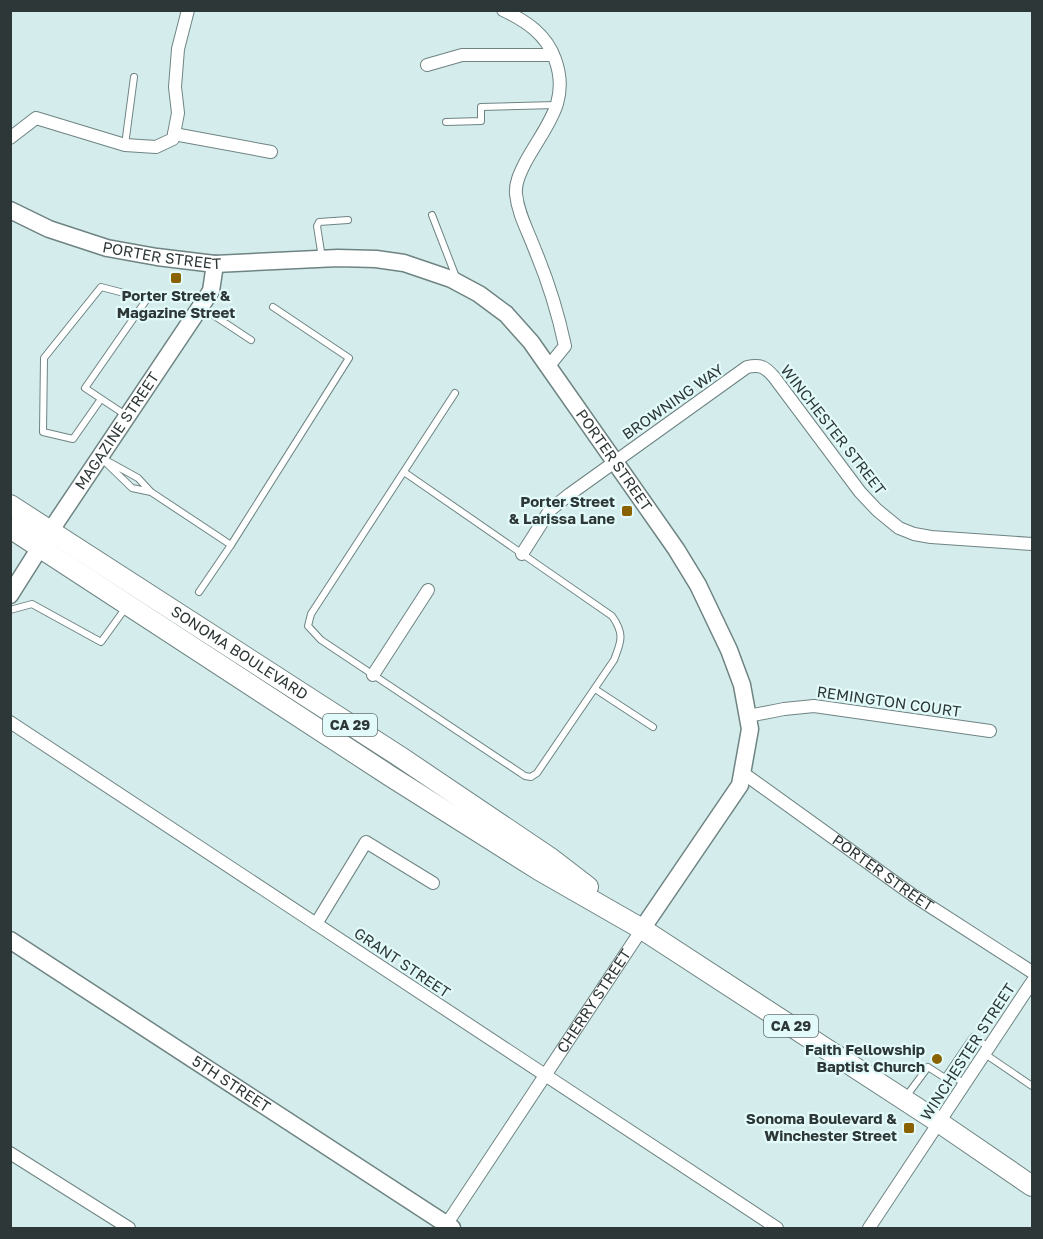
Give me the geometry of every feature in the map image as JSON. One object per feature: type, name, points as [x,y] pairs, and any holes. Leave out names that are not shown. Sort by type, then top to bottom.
[{"type":"main road","name":"SONOMA BOULEVARD","points":[[10,505],[539,850],[642,929]]},
{"type":"main road","name":"SONOMA BOULEVARD","points":[[10,528],[519,858],[642,929],[940,1123],[1032,1186]]},
{"type":"street","points":[[10,138],[36,117],[125,145],[156,147],[173,139],[178,113],[175,87],[178,49],[188,10]]},
{"type":"street","points":[[503,10],[523,19],[543,38],[553,55],[559,72],[560,98],[554,116],[518,175],[515,190],[519,212],[536,250],[558,314],[565,346],[549,367]]},
{"type":"street","points":[[427,65],[462,54],[553,55]]},
{"type":"street","points":[[174,134],[271,152]]},
{"type":"street","name":"PORTER STREET","points":[[10,210],[49,229],[107,248],[157,257],[215,264],[322,258],[376,258],[404,263],[458,283],[479,294],[506,314],[549,367],[676,549],[698,585],[729,650],[742,685],[750,729],[743,773],[914,896],[1032,972]]},
{"type":"street","name":"MAGAZINE STREET","points":[[10,595],[211,291],[215,264]]},
{"type":"street","name":"WINCHESTER STREET","points":[[747,367],[759,365],[774,377],[860,492],[899,528],[931,537],[1032,544]]},
{"type":"street","name":"BROWNING WAY","points":[[522,555],[550,510],[747,367]]},
{"type":"street","points":[[374,675],[428,590]]},
{"type":"street","name":"REMINGTON COURT","points":[[748,716],[814,706],[990,732]]},
{"type":"street","name":"GRANT STREET","points":[[10,722],[777,1228]]},
{"type":"street","name":"CHERRY STREET","points":[[447,1227],[544,1075],[740,785],[743,773]]},
{"type":"street","points":[[316,924],[366,842],[433,883]]},
{"type":"street","name":"5TH STREET","points":[[10,940],[447,1227]]},
{"type":"street","name":"WINCHESTER STREET","points":[[869,1228],[1032,982]]},
{"type":"street","points":[[10,1153],[129,1228]]},
{"type":"lane","points":[[125,145],[134,77]]},
{"type":"lane","points":[[446,122],[481,121],[481,107],[557,105]]},
{"type":"lane","points":[[432,215],[458,283]]},
{"type":"lane","points":[[322,258],[317,226],[319,222],[348,220]]},
{"type":"lane","points":[[101,399],[73,439],[43,432],[44,358],[101,286],[147,299],[84,388],[128,416]]},
{"type":"lane","points":[[201,306],[251,340]]},
{"type":"lane","points":[[199,592],[349,358],[273,308]]},
{"type":"lane","points":[[404,472],[612,616],[619,626],[621,640],[614,660],[537,773],[531,777],[525,776],[321,640],[308,626],[311,614],[455,393]]},
{"type":"lane","points":[[100,457],[138,478],[151,492],[231,545]]},
{"type":"lane","points":[[100,457],[132,488],[151,492]]},
{"type":"lane","points":[[10,610],[32,604],[101,642],[129,605]]},
{"type":"lane","points":[[594,689],[653,727]]},
{"type":"lane","points":[[945,1078],[973,1037],[987,1051],[1032,1086]]},
{"type":"lane","points":[[904,1100],[928,1067],[945,1078],[955,1077],[964,1084]]},
{"type":"place","name":"Porter Street & Magazine Street","points":[[176,278]]},
{"type":"place","name":"Porter Street & Larissa Lane","points":[[627,511]]},
{"type":"place","name":"Faith Fellowship Baptist Church","points":[[937,1059]]},
{"type":"place","name":"Sonoma Boulevard & Winchester Street","points":[[909,1128]]}]
